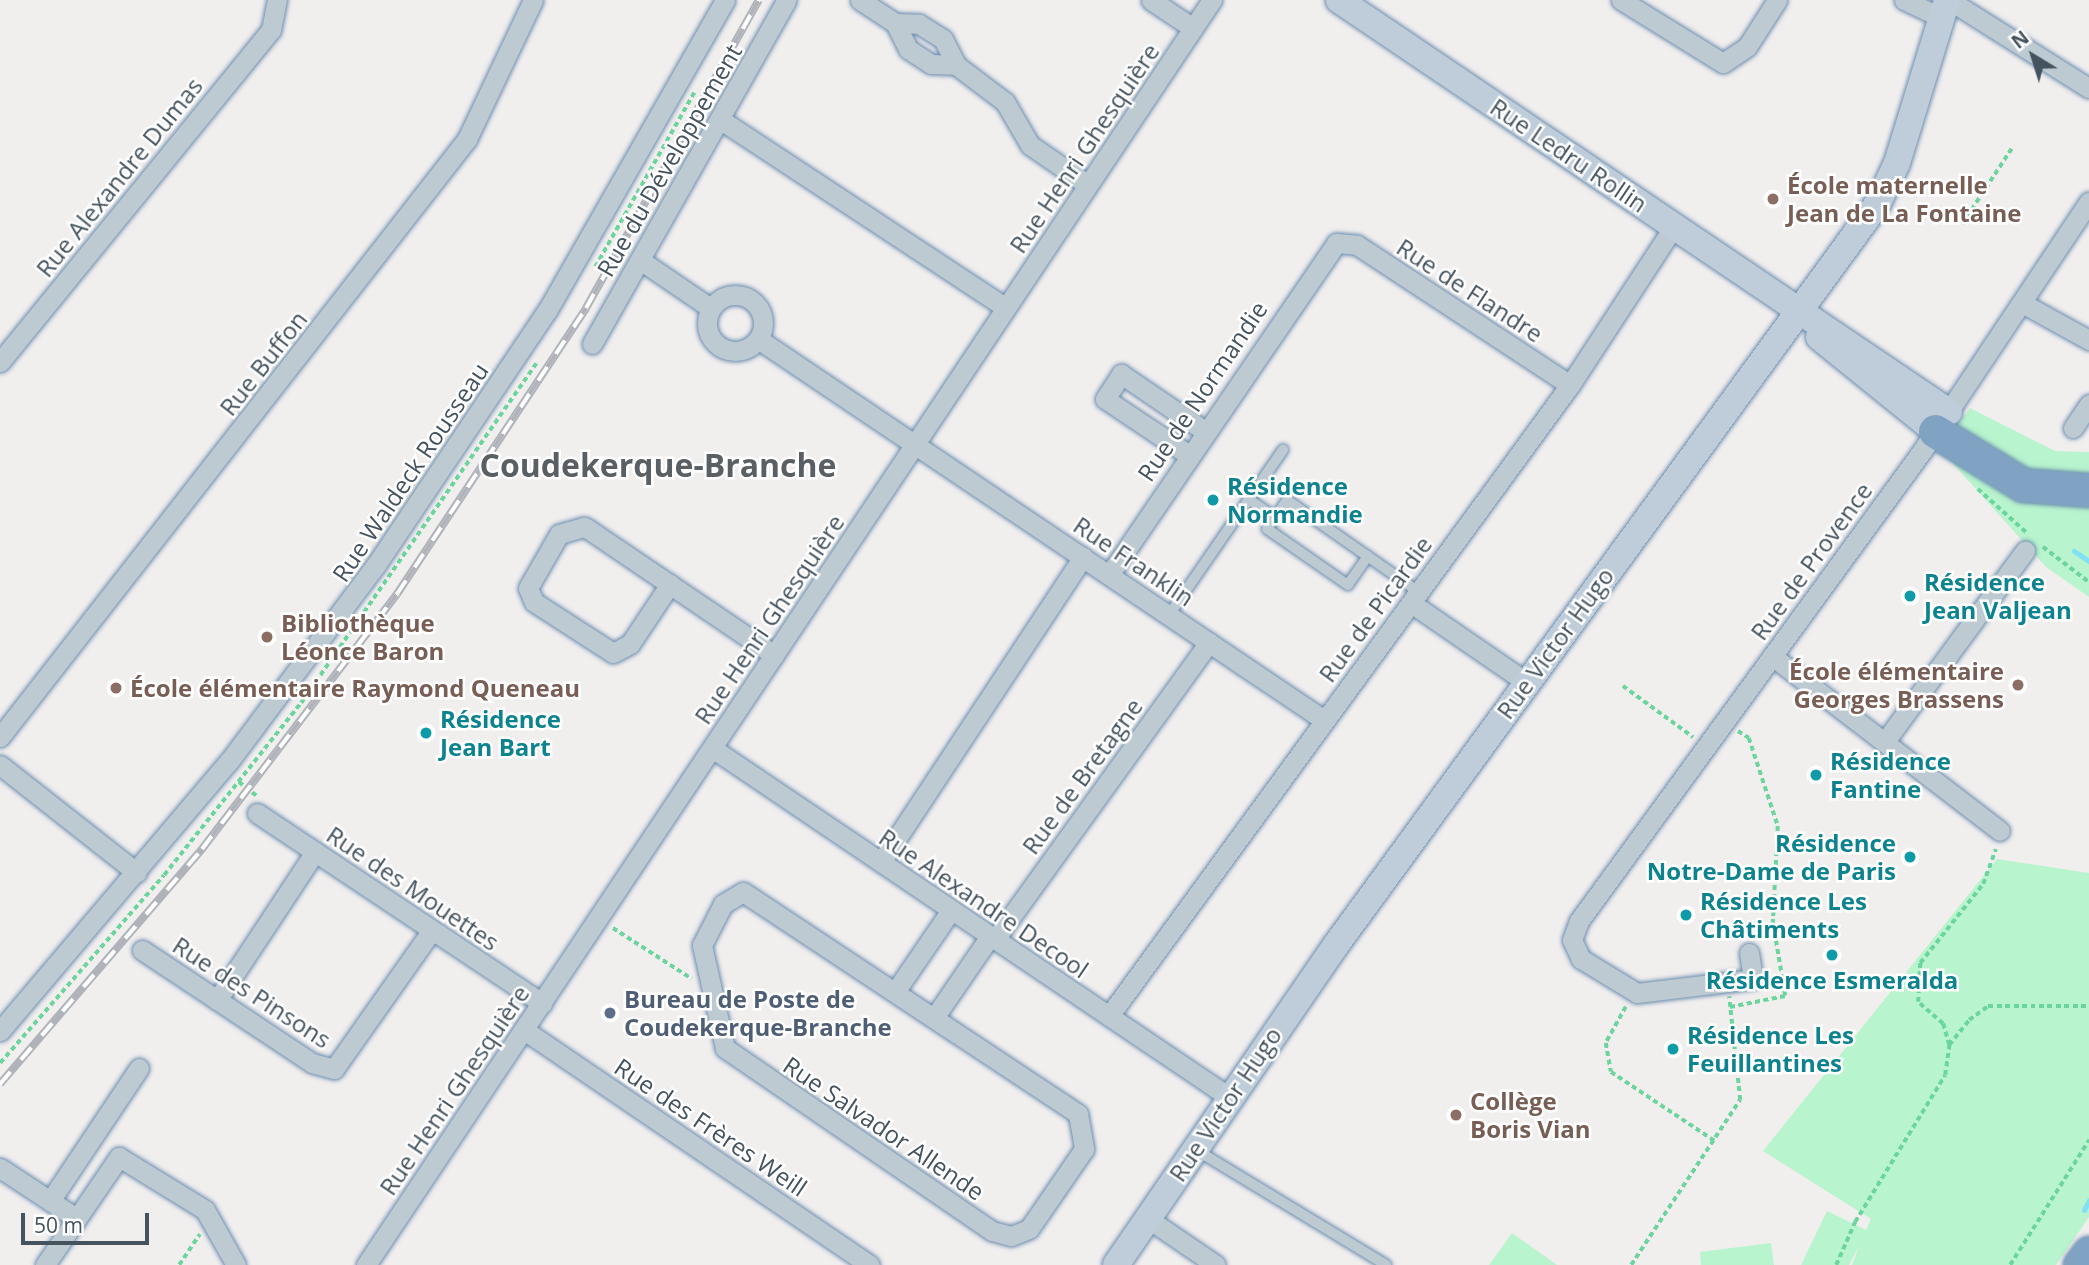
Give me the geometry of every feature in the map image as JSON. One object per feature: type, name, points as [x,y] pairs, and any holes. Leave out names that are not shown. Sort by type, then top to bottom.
[{"type":"highway","points":[[1942,421],[2026,461],[2089,474]]},
{"type":"highway","points":[[1942,421],[2016,482],[2089,508]]},
{"type":"highway","points":[[2016,482],[2089,490]]},
{"type":"highway","points":[[2080,1265],[2089,1253]]},
{"type":"street","name":"Rue Alexandre Dumas","points":[[0,362],[275,21],[277,0]]},
{"type":"street","name":"Rue Buffon","points":[[0,737],[467,139],[533,0]]},
{"type":"street","name":"Rue Waldeck Rousseau","points":[[0,1031],[137,873],[311,655],[462,442],[586,246],[725,0]]},
{"type":"street","name":"Rue du Développement","points":[[592,344],[787,0]]},
{"type":"street","points":[[860,0],[895,23],[923,26],[946,42],[956,65],[1001,97],[1030,145],[1088,185]]},
{"type":"street","points":[[1152,0],[1193,28]]},
{"type":"street","name":"Rue Henri Ghesquière","points":[[366,1265],[1212,0]]},
{"type":"street","name":"Rue Ledru Rollin","points":[[1339,0],[1799,311],[1816,334],[1942,421]]},
{"type":"street","points":[[1621,0],[1723,63],[1747,47],[1777,0]]},
{"type":"street","points":[[1904,0],[1946,6],[2089,88]]},
{"type":"street","name":"Rue Victor Hugo","points":[[1116,1265],[1229,1097],[1526,682],[1799,311],[1890,182],[1946,6]]},
{"type":"street","points":[[895,23],[908,49],[931,64],[956,65]]},
{"type":"street","points":[[721,120],[1006,308]]},
{"type":"street","name":"Rue de Provence","points":[[1629,991],[1581,959],[1573,945],[1578,921],[1942,421],[2089,202]]},
{"type":"street","name":"Rue de Picardie","points":[[1109,1016],[1570,385],[1674,226]]},
{"type":"street","name":"Rue de Flandre","points":[[1341,241],[1362,248],[1570,385]]},
{"type":"street","name":"Rue de Normandie","points":[[1109,575],[1323,254],[1341,241]]},
{"type":"street","points":[[640,260],[709,307]]},
{"type":"street","points":[[729,296],[748,302],[763,318],[761,341],[744,351],[719,343],[706,327],[709,307],[729,296]]},
{"type":"street","points":[[2022,303],[2089,340]]},
{"type":"street","name":"Rue Franklin","points":[[761,341],[1324,720]]},
{"type":"street","points":[[1189,455],[1105,399],[1122,374],[1205,431]]},
{"type":"street","points":[[2073,428],[2089,404]]},
{"type":"street","points":[[670,584],[630,644],[613,653],[534,602],[528,588],[559,534],[580,526],[670,584],[774,655]]},
{"type":"street","points":[[1886,740],[2025,551]]},
{"type":"street","points":[[881,862],[1083,557]]},
{"type":"street","points":[[1415,597],[1526,682]]},
{"type":"street","name":"Rue de Bretagne","points":[[992,937],[1209,642]]},
{"type":"street","points":[[1772,656],[1886,740],[1899,757],[2000,831]]},
{"type":"street","name":"Rue Alexandre Decool","points":[[712,748],[1229,1097]]},
{"type":"street","points":[[0,765],[137,873]]},
{"type":"street","name":"Rue des Mouettes","points":[[257,813],[542,1003]]},
{"type":"street","points":[[217,1000],[316,852]]},
{"type":"street","name":"Rue Salvador Allende","points":[[743,892],[897,989],[1064,1102],[1084,1124],[1081,1155],[1023,1232],[992,1231],[729,1052],[718,1036],[708,990],[704,935],[727,900],[743,892]]},
{"type":"street","points":[[897,989],[951,910]]},
{"type":"street","name":"Rue des Pinsons","points":[[142,950],[317,1066],[334,1069],[432,930]]},
{"type":"street","points":[[936,1015],[992,937]]},
{"type":"street","points":[[1629,991],[1753,979],[1749,953]]},
{"type":"street","name":"Rue des Frères Weill","points":[[524,1030],[870,1265]]},
{"type":"street","points":[[50,1201],[139,1068]]},
{"type":"street","points":[[45,1265],[119,1157],[211,1218],[236,1265]]},
{"type":"street","points":[[0,1168],[76,1218]]},
{"type":"street","points":[[1147,1219],[1216,1265]]},
{"type":"lane","points":[[1169,615],[1283,450]]},
{"type":"lane","points":[[1248,499],[1275,517]]},
{"type":"lane","points":[[1368,556],[1348,585],[1267,529],[1287,500],[1368,556],[1415,597]]},
{"type":"lane","points":[[1194,1149],[1386,1265]]},
{"type":"path","points":[[1962,224],[2012,148]]},
{"type":"path","points":[[2017,523],[2089,582]]},
{"type":"path","points":[[1623,686],[1707,747]]},
{"type":"path","points":[[1725,722],[1749,738],[1778,826],[1773,925],[1749,953]]},
{"type":"path","points":[[0,1063],[239,782]]},
{"type":"path","points":[[1836,1265],[1855,1222],[1945,1075],[1949,1045],[1943,1024],[1918,1002],[1920,963],[1983,884],[2000,831]]},
{"type":"path","points":[[598,919],[708,990]]},
{"type":"path","points":[[1631,1265],[1715,1142],[1743,1083],[1727,983]]},
{"type":"path","points":[[1629,991],[1606,1043],[1611,1072],[1715,1142]]},
{"type":"path","points":[[1949,1045],[1988,1006],[2089,1006]]},
{"type":"path","points":[[2010,1265],[2089,1140]]},
{"type":"path","points":[[179,1265],[211,1218]]},
{"type":"green space","points":[[1970,408],[2055,451],[2089,452],[2089,597],[2046,567],[1939,448]]},
{"type":"green space","points":[[1997,859],[2089,873],[2089,1217],[2056,1265],[1852,1265],[1859,1246],[1849,1265],[1801,1265],[1827,1211],[1866,1230],[1871,1219],[1763,1151]]},
{"type":"green space","points":[[1512,1233],[1557,1265],[1489,1265]]},
{"type":"green space","points":[[1771,1243],[1774,1265],[1701,1265],[1700,1252]]},
{"type":"waterway","points":[[2074,551],[2089,561]]},
{"type":"waterway","points":[[2084,1210],[2089,1200]]},
{"type":"railway","points":[[0,1084],[202,849],[397,594],[586,308],[759,0]]},
{"type":"place","name":"École maternelle Jean de La Fontaine","points":[[1773,199]]},
{"type":"place","name":"Résidence Normandie","points":[[1213,500]]},
{"type":"place","name":"Résidence Jean Valjean","points":[[1910,596]]},
{"type":"place","name":"Bibliothèque Léonce Baron","points":[[267,637]]},
{"type":"place","name":"École élémentaire Georges Brassens","points":[[2018,685]]},
{"type":"place","name":"École élémentaire Raymond Queneau","points":[[116,688]]},
{"type":"place","name":"Résidence Jean Bart","points":[[426,733]]},
{"type":"place","name":"Résidence Fantine","points":[[1816,775]]},
{"type":"place","name":"Résidence Notre-Dame de Paris","points":[[1910,857]]},
{"type":"place","name":"Résidence Les Châtiments","points":[[1686,915]]},
{"type":"place","name":"Résidence Esmeralda","points":[[1832,955]]},
{"type":"place","name":"Bureau de Poste de Coudekerque-Branche","points":[[610,1013]]},
{"type":"place","name":"Résidence Les Feuillantines","points":[[1673,1049]]},
{"type":"place","name":"Collège Boris Vian","points":[[1456,1115]]},
{"type":"district","name":"Coudekerque-Branche","points":[[658,465]]}]
